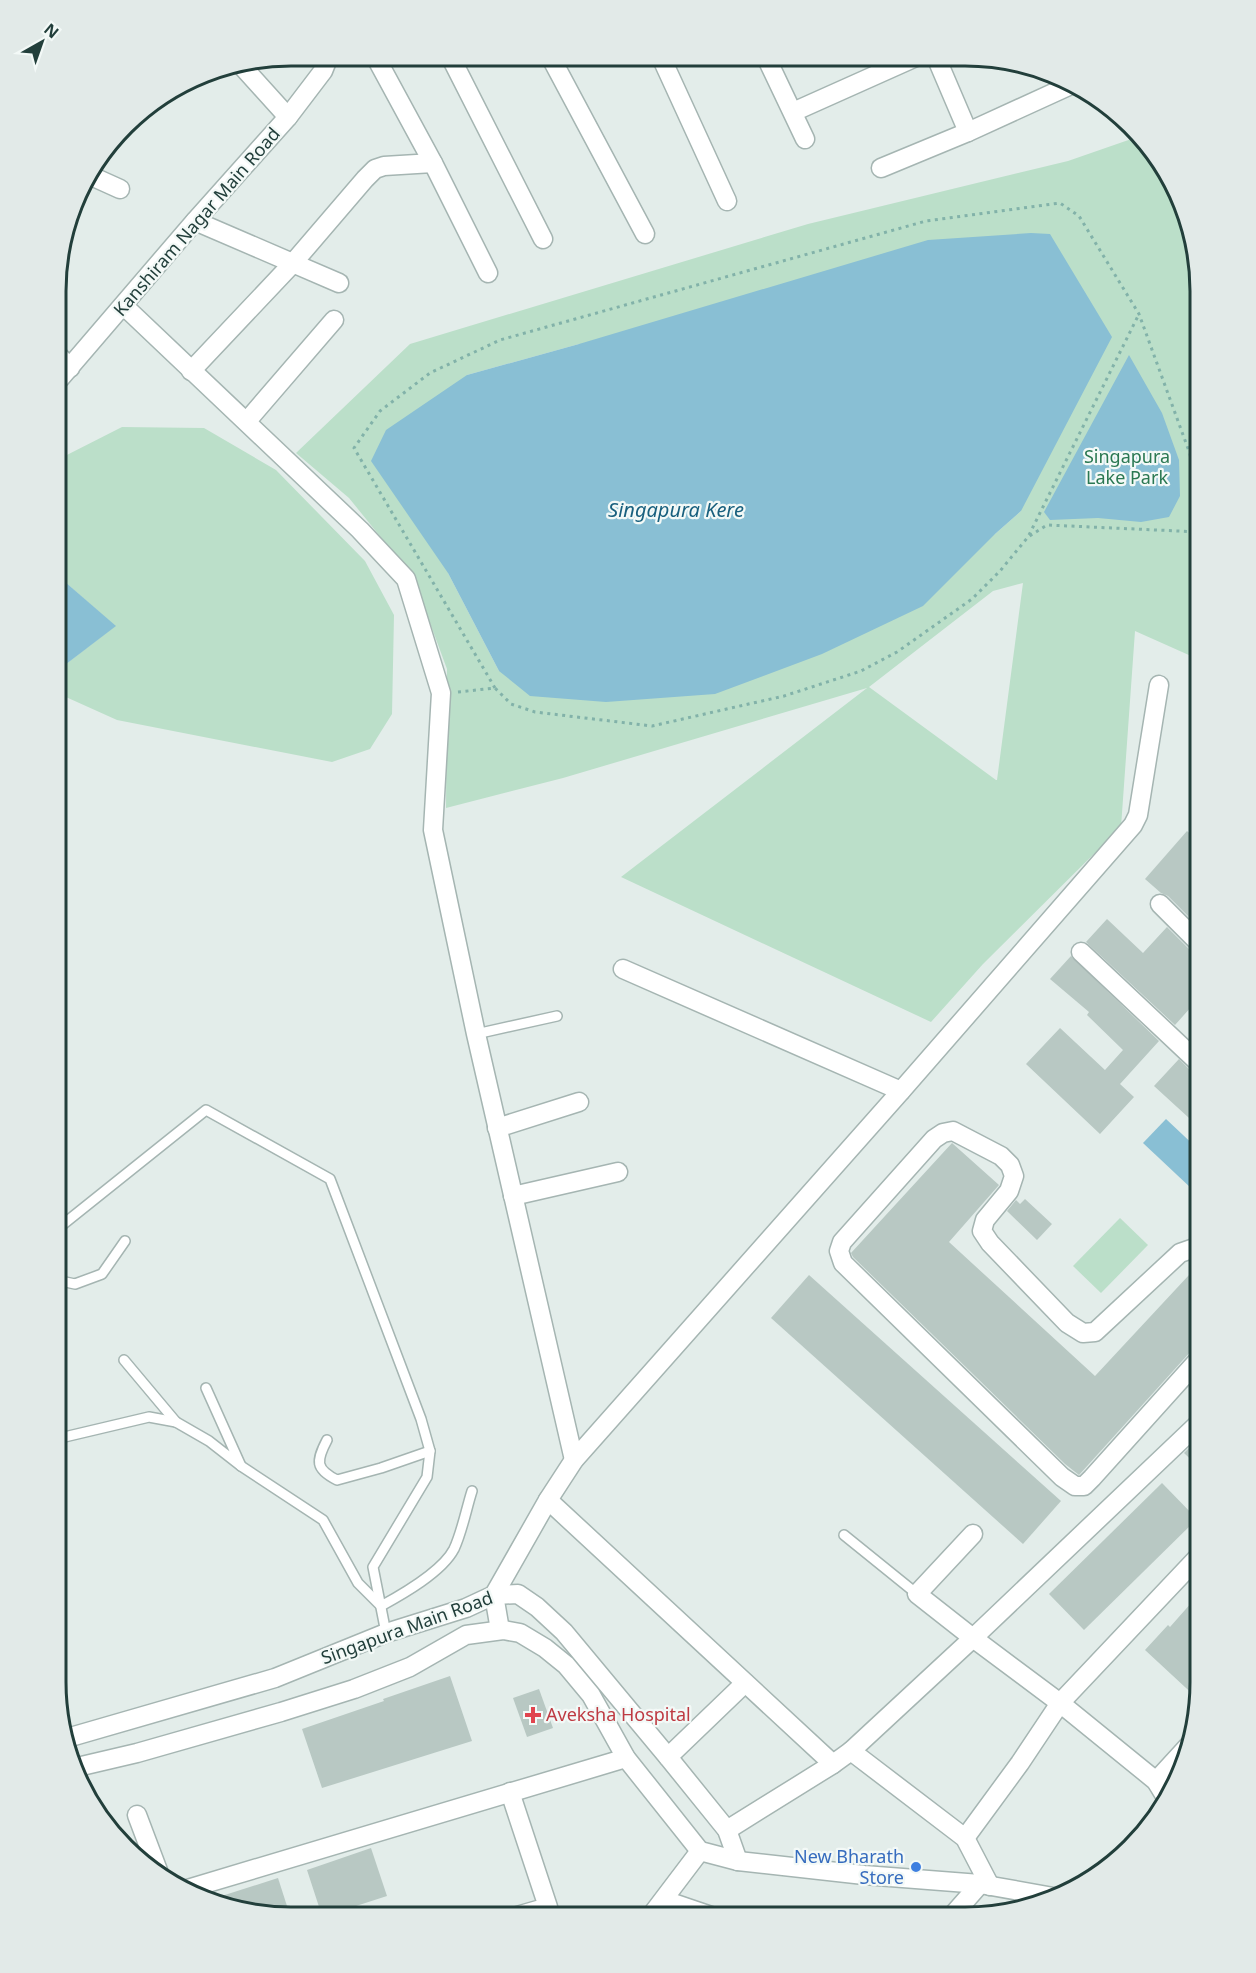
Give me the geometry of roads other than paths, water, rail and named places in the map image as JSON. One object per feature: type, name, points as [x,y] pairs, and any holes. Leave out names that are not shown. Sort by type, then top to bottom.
[{"type":"street","name":"Kanshiram Nagar Main Road","points":[[66,372],[195,221],[288,117],[325,66]]},
{"type":"street","points":[[380,66],[433,163],[488,273]]},
{"type":"street","points":[[455,66],[543,239]]},
{"type":"street","points":[[555,66],[645,234]]},
{"type":"street","points":[[665,66],[727,201]]},
{"type":"street","points":[[770,66],[805,139]]},
{"type":"street","points":[[793,112],[896,66]]},
{"type":"street","points":[[940,66],[968,132]]},
{"type":"street","points":[[246,70],[288,117]]},
{"type":"street","points":[[881,168],[968,132],[1063,88]]},
{"type":"street","points":[[192,371],[293,263],[375,169],[384,166],[433,163]]},
{"type":"street","points":[[96,178],[120,189]]},
{"type":"street","points":[[195,221],[339,283]]},
{"type":"street","points":[[124,306],[360,530],[406,579],[441,693],[433,830],[497,1128],[574,1460]]},
{"type":"street","points":[[247,421],[334,320]]},
{"type":"street","points":[[66,364],[70,368]]},
{"type":"street","points":[[500,1630],[494,1595],[574,1460],[901,1091],[1136,820],[1159,685]]},
{"type":"street","points":[[1160,904],[1190,934]]},
{"type":"street","points":[[1081,952],[1190,1055]]},
{"type":"street","points":[[623,969],[901,1091]]},
{"type":"street","points":[[497,1128],[579,1102]]},
{"type":"street","points":[[1190,1250],[1180,1253],[1095,1332],[1083,1333],[1067,1323],[990,1243],[982,1231],[985,1220],[1009,1191],[1014,1176],[1010,1165],[1001,1156],[953,1131],[942,1133],[916,1158],[842,1242],[839,1251],[843,1263],[1062,1477],[1075,1486],[1084,1486],[1092,1478],[1190,1369]]},
{"type":"street","points":[[513,1196],[618,1172]]},
{"type":"street","points":[[727,1830],[850,1751],[973,1638],[1190,1432]]},
{"type":"street","points":[[549,1500],[833,1764]]},
{"type":"street","points":[[973,1534],[917,1594],[1060,1703],[1156,1781],[1162,1791]]},
{"type":"street","points":[[965,1838],[1020,1763],[1060,1703],[1190,1566]]},
{"type":"street","name":"Singapura Main Road","points":[[73,1736],[275,1678],[386,1633],[466,1608],[494,1595],[518,1594],[544,1613],[564,1632],[668,1757],[727,1830],[738,1861]]},
{"type":"street","name":"Singapura Main Road","points":[[82,1766],[148,1750],[354,1689],[410,1666],[466,1635],[500,1630],[520,1633],[545,1647],[566,1665],[591,1695],[626,1758],[700,1851]]},
{"type":"street","points":[[668,1757],[745,1683]]},
{"type":"street","points":[[850,1751],[965,1838],[985,1885]]},
{"type":"street","points":[[196,1886],[626,1758]]},
{"type":"street","points":[[1156,1781],[1176,1759]]},
{"type":"street","points":[[510,1792],[548,1907]]},
{"type":"street","points":[[137,1815],[154,1861]]},
{"type":"street","points":[[658,1907],[700,1851],[738,1861],[985,1885],[1039,1894]]},
{"type":"street","points":[[962,1907],[985,1885]]},
{"type":"street","points":[[664,1900],[685,1907]]},
{"type":"lane","points":[[476,1034],[557,1016]]},
{"type":"lane","points":[[66,1222],[206,1110],[330,1179],[421,1419],[430,1451],[427,1477],[373,1567],[386,1633]]},
{"type":"lane","points":[[66,1282],[75,1284],[102,1274],[124,1241]]},
{"type":"lane","points":[[124,1360],[176,1422]]},
{"type":"lane","points":[[206,1388],[242,1466]]},
{"type":"lane","points":[[66,1437],[149,1417],[176,1422],[209,1441],[323,1520],[358,1583],[381,1606]]},
{"type":"lane","points":[[327,1440],[319,1455],[319,1466],[324,1473],[337,1480],[430,1451]]},
{"type":"lane","points":[[381,1606],[418,1585],[453,1551],[472,1491]]},
{"type":"lane","points":[[844,1535],[917,1594]]},
{"type":"water","name":"Singapura Kere","points":[[1031,233],[1050,234],[1112,337],[1021,511],[923,606],[822,654],[715,694],[606,702],[530,696],[499,671],[448,573],[371,461],[386,430],[467,375],[928,240]]},
{"type":"water","points":[[1129,355],[1162,413],[1179,460],[1180,496],[1169,517],[1141,522],[1098,518],[1050,520],[1044,512]]},
{"type":"water","points":[[66,583],[116,626],[66,664]]},
{"type":"water","points":[[1166,1119],[1190,1142],[1190,1187],[1143,1143]]},
{"type":"place","name":"Aveksha Hospital","points":[[533,1715]]},
{"type":"place","name":"New Bharath Store","points":[[916,1867]]},
{"type":"park label","name":"Singapura Lake Park","points":[[1127,467]]}]
